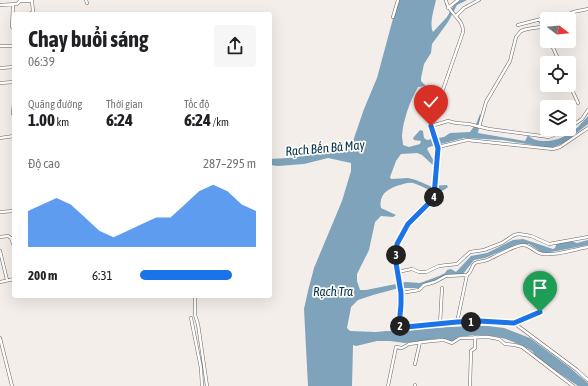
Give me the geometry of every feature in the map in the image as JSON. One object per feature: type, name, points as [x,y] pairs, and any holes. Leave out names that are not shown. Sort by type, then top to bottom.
[{"type":"street","points":[[393,17],[398,0]]},
{"type":"street","points":[[446,0],[449,9],[463,26],[463,32],[431,126],[437,147],[436,184],[434,194],[430,202],[408,224],[397,244],[395,257],[401,292],[399,325],[400,327],[406,327],[479,321],[514,323],[540,312]]},
{"type":"street","points":[[449,9],[458,0]]},
{"type":"street","points":[[455,15],[479,0]]},
{"type":"street","points":[[0,5],[13,5],[21,1],[32,1],[32,12]]},
{"type":"street","points":[[13,5],[13,12]]},
{"type":"street","points":[[573,12],[588,9]]},
{"type":"street","points":[[518,25],[540,20]]},
{"type":"street","points":[[479,127],[486,102],[510,61],[516,37],[521,31],[540,28]]},
{"type":"street","points":[[0,46],[12,46]]},
{"type":"street","points":[[0,68],[12,67]]},
{"type":"street","points":[[0,83],[12,82]]},
{"type":"street","points":[[573,92],[578,103]]},
{"type":"street","points":[[576,123],[582,119],[588,110]]},
{"type":"street","points":[[431,126],[445,121],[474,125],[489,130],[540,136]]},
{"type":"street","points":[[437,147],[468,140],[553,149],[565,144],[588,128]]},
{"type":"street","points":[[0,138],[12,136]]},
{"type":"street","points":[[0,212],[12,211]]},
{"type":"street","points":[[398,273],[412,269],[419,272],[426,272],[438,266],[457,264],[470,252],[484,250],[519,234],[531,236],[549,244],[588,237]]},
{"type":"street","points":[[0,237],[8,236],[12,241]]},
{"type":"street","points":[[457,322],[467,275],[470,273],[472,266],[476,263],[484,262],[520,245],[528,246],[544,255],[588,247]]},
{"type":"street","points":[[0,253],[7,280]]},
{"type":"street","points":[[401,292],[418,290],[424,285],[435,282],[446,276],[467,275]]},
{"type":"street","points":[[0,282],[12,279]]},
{"type":"street","points":[[440,324],[442,288]]},
{"type":"street","points":[[195,298],[196,315],[207,386]]},
{"type":"street","points":[[191,318],[201,368],[202,386]]},
{"type":"street","points":[[514,323],[588,380]]},
{"type":"street","points":[[470,386],[471,351],[475,348],[475,337]]},
{"type":"street","points":[[388,386],[396,348],[404,348],[409,344],[420,342],[444,340],[452,343],[456,342],[458,338],[491,337],[499,339],[505,344],[522,347],[573,386]]},
{"type":"street","points":[[0,338],[12,386]]},
{"type":"street","points":[[415,364],[420,342]]},
{"type":"water","name":"Rạch Tra","points":[[398,0],[436,0],[432,21],[433,32],[447,17],[455,3],[461,0],[467,0],[457,5],[448,22],[432,44],[431,53],[424,64],[421,78],[421,81],[426,86],[418,87],[412,98],[405,117],[402,136],[403,145],[409,147],[420,144],[421,141],[414,140],[413,138],[420,130],[423,131],[424,138],[427,140],[444,137],[450,133],[470,132],[477,122],[480,114],[478,133],[525,141],[528,135],[532,138],[544,141],[551,141],[565,136],[573,136],[564,143],[551,148],[502,140],[464,138],[429,147],[427,149],[436,165],[435,167],[422,155],[417,153],[401,154],[396,161],[390,177],[391,179],[408,178],[430,186],[447,185],[448,187],[444,190],[435,191],[413,183],[406,183],[385,192],[381,199],[381,208],[396,215],[393,217],[381,216],[375,222],[369,250],[357,274],[357,281],[360,290],[406,282],[420,283],[439,276],[447,270],[451,269],[456,272],[471,256],[487,253],[513,240],[523,239],[553,249],[557,243],[571,241],[577,243],[588,240],[588,245],[546,253],[541,252],[529,244],[518,244],[485,258],[474,260],[463,274],[446,275],[419,288],[399,288],[358,300],[351,307],[347,328],[350,331],[376,332],[474,326],[504,328],[530,338],[569,367],[588,383],[588,386],[578,386],[537,358],[532,351],[523,346],[506,339],[493,336],[476,335],[458,337],[453,342],[442,338],[405,343],[377,341],[356,346],[353,345],[352,386],[308,386],[304,309],[314,268],[342,201],[351,171],[351,163],[328,158],[304,164],[278,166],[272,165],[272,159],[332,152],[342,148],[351,147],[364,109],[377,78]]},
{"type":"water","name":"Rạch Tra","points":[[588,116],[588,124],[576,134],[576,128]]},
{"type":"route","points":[[431,126],[438,148],[434,196],[433,199],[408,224],[397,244],[395,257],[401,293],[400,327],[479,321],[514,323],[540,312]]},
{"type":"water label","name":"Rạch Bến Bà May","points":[[325,148]]}]
